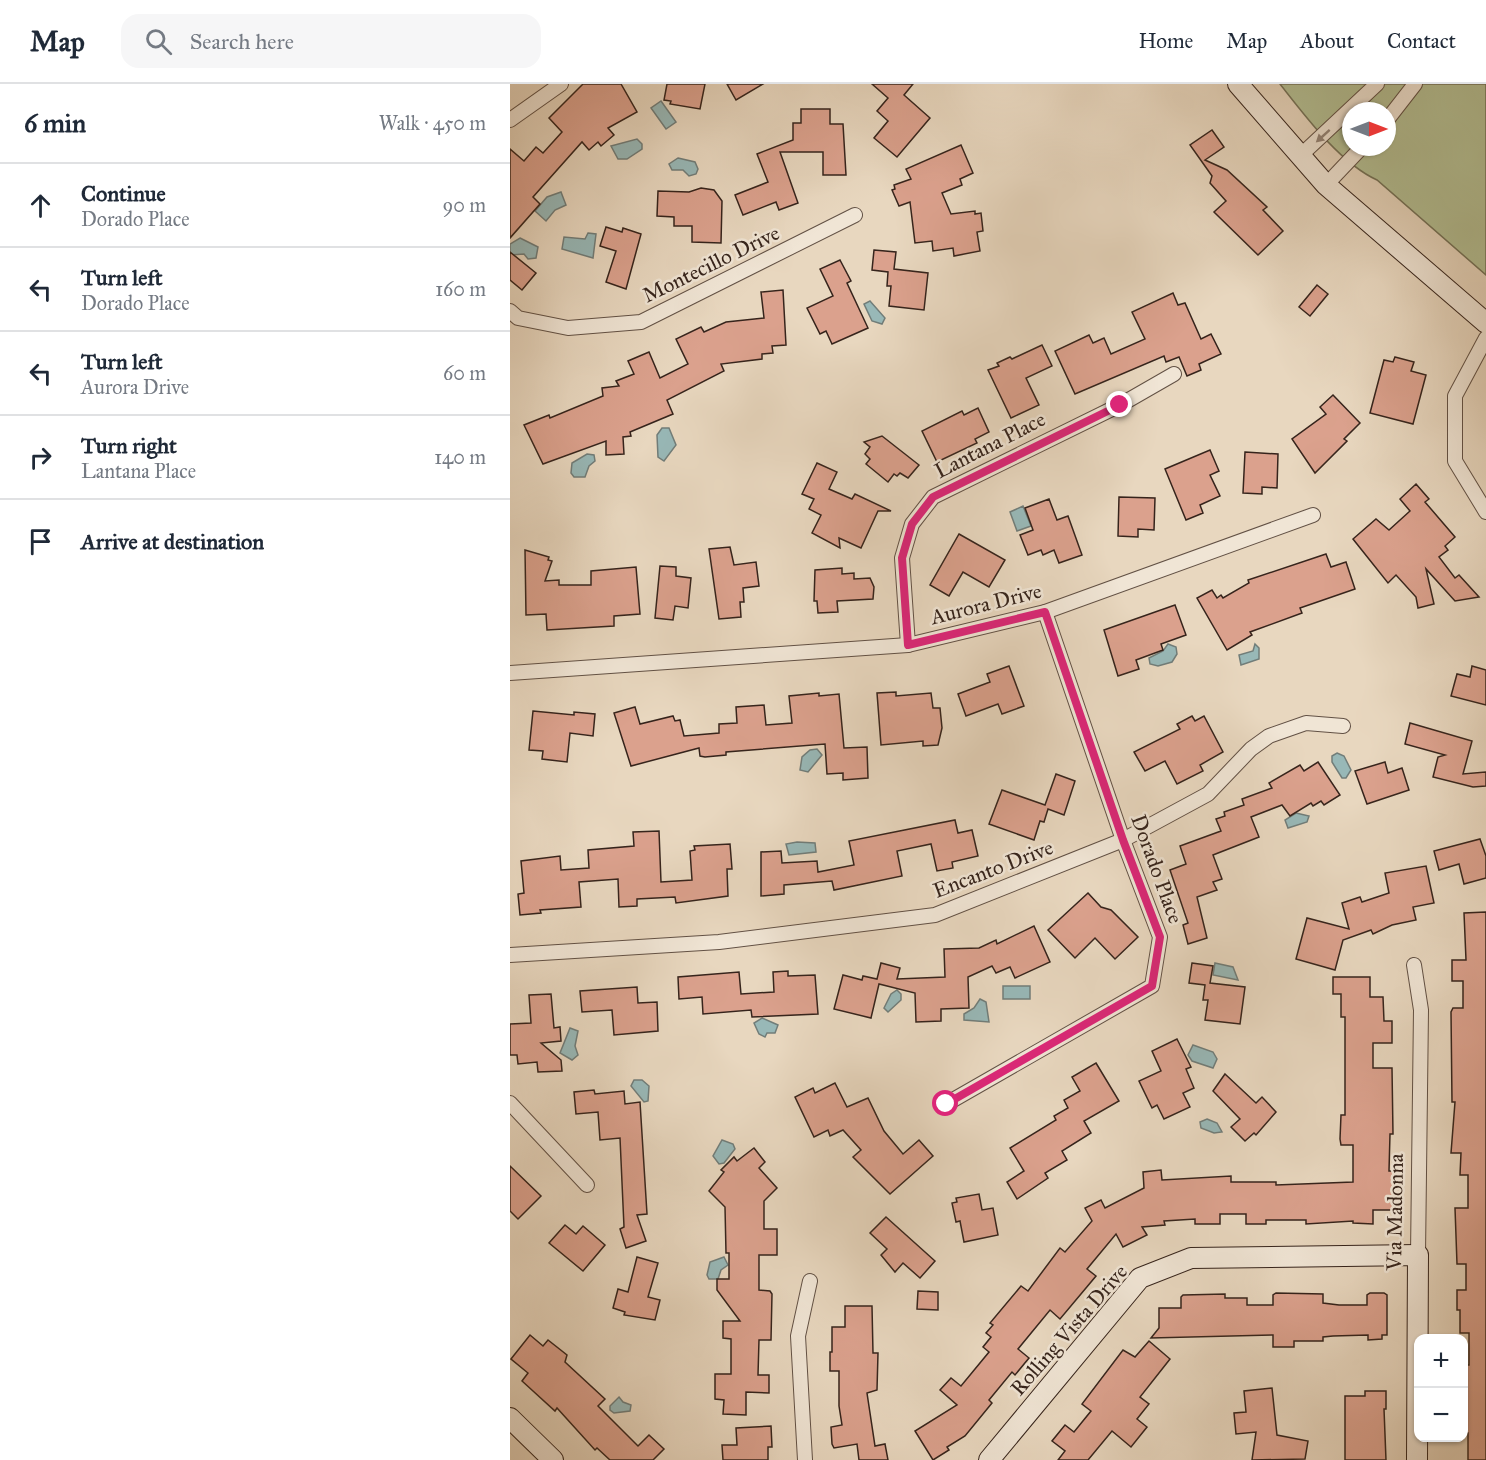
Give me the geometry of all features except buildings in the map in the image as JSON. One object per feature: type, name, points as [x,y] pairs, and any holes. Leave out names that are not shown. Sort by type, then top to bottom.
[{"type":"street","points":[[510,120],[561,84]]},
{"type":"street","points":[[1238,84],[1299,157],[1326,185],[1486,323]]},
{"type":"street","points":[[1299,157],[1377,84]]},
{"type":"street","points":[[1396,108],[1415,84]]},
{"type":"street","points":[[1326,185],[1353,156]]},
{"type":"street","name":"Montecillo Drive","points":[[510,311],[519,318],[568,328],[641,322],[855,215]]},
{"type":"street","points":[[1486,338],[1455,396],[1455,461],[1486,512]]},
{"type":"street","name":"Lantana Place","points":[[908,645],[902,558],[912,524],[933,497],[1120,405],[1173,374]]},
{"type":"street","name":"Aurora Drive","points":[[510,673],[908,645],[1045,612],[1313,515]]},
{"type":"street","name":"Dorado Place","points":[[946,1104],[1152,986],[1160,937],[1123,840],[1045,612]]},
{"type":"street","name":"Encanto Drive","points":[[510,955],[719,942],[935,915],[1123,840],[1208,794],[1251,749],[1269,736],[1306,723],[1343,726]]},
{"type":"street","name":"Via Madonna","points":[[1414,965],[1421,1010],[1417,1460]]},
{"type":"street","points":[[510,1103],[587,1185]]},
{"type":"street","name":"Rolling Vista Drive","points":[[990,1460],[1140,1278],[1191,1258],[1418,1255]]},
{"type":"street","points":[[804,1460],[798,1336],[810,1281]]},
{"type":"street","points":[[510,1418],[553,1460]]},
{"type":"green space","points":[[1280,84],[1486,84],[1486,275],[1377,180],[1343,156],[1396,156],[1396,102],[1342,102],[1342,155],[1312,124]]},
{"type":"water","points":[[661,101],[676,122],[666,129],[651,108]]},
{"type":"water","points":[[637,139],[642,144],[642,149],[627,159],[618,159],[611,146]]},
{"type":"water","points":[[678,158],[695,162],[698,169],[696,174],[689,176],[683,170],[672,170],[669,164]]},
{"type":"water","points":[[561,192],[566,205],[555,210],[546,221],[535,211],[547,197]]},
{"type":"water","points":[[588,233],[596,234],[593,258],[562,249],[564,237],[585,239]]},
{"type":"water","points":[[520,238],[538,247],[536,258],[528,259],[524,254],[510,255],[510,244]]},
{"type":"water","points":[[870,301],[885,318],[882,324],[872,321],[864,304]]},
{"type":"water","points":[[662,428],[669,428],[676,445],[664,461],[658,457],[657,435]]},
{"type":"water","points":[[587,454],[594,455],[595,461],[589,466],[585,477],[574,477],[571,473],[572,463]]},
{"type":"water","points":[[1023,506],[1031,526],[1017,531],[1010,512]]},
{"type":"water","points":[[1168,644],[1176,647],[1177,654],[1172,662],[1158,666],[1150,664],[1149,658],[1163,651]]},
{"type":"water","points":[[1255,644],[1259,648],[1259,659],[1241,665],[1239,655],[1253,651]]},
{"type":"water","points":[[817,749],[822,755],[808,772],[800,770],[802,757],[810,750]]},
{"type":"water","points":[[1337,753],[1344,756],[1351,770],[1346,778],[1342,778],[1332,762],[1332,756]]},
{"type":"water","points":[[1296,813],[1309,816],[1307,822],[1288,828],[1285,820]]},
{"type":"water","points":[[815,843],[816,852],[789,855],[786,844]]},
{"type":"water","points":[[1215,963],[1233,967],[1238,980],[1213,975]]},
{"type":"water","points":[[1003,986],[1030,986],[1030,999],[1003,999]]},
{"type":"water","points":[[897,990],[901,994],[901,1000],[888,1012],[884,1008],[891,994]]},
{"type":"water","points":[[980,999],[986,1002],[989,1022],[964,1020],[964,1014],[974,1008]]},
{"type":"water","points":[[762,1018],[778,1025],[775,1033],[767,1033],[765,1037],[759,1034],[754,1023]]},
{"type":"water","points":[[570,1028],[578,1031],[575,1046],[578,1055],[572,1060],[560,1053]]},
{"type":"water","points":[[1193,1045],[1213,1052],[1217,1059],[1213,1068],[1192,1061],[1188,1055]]},
{"type":"water","points":[[634,1080],[642,1080],[649,1086],[648,1101],[644,1102],[631,1086]]},
{"type":"water","points":[[1207,1119],[1217,1123],[1222,1132],[1214,1133],[1201,1128],[1200,1122]]},
{"type":"water","points":[[722,1140],[733,1144],[735,1149],[724,1163],[719,1164],[713,1156]]},
{"type":"water","points":[[724,1257],[728,1265],[721,1270],[718,1279],[709,1279],[707,1275],[710,1262]]},
{"type":"water","points":[[619,1397],[623,1402],[631,1405],[630,1411],[614,1413],[610,1410],[610,1406]]},
{"type":"route","points":[[946,1104],[1152,986],[1160,937],[1123,840],[1045,612],[908,645],[902,558],[912,524],[933,497],[1120,405]]}]
